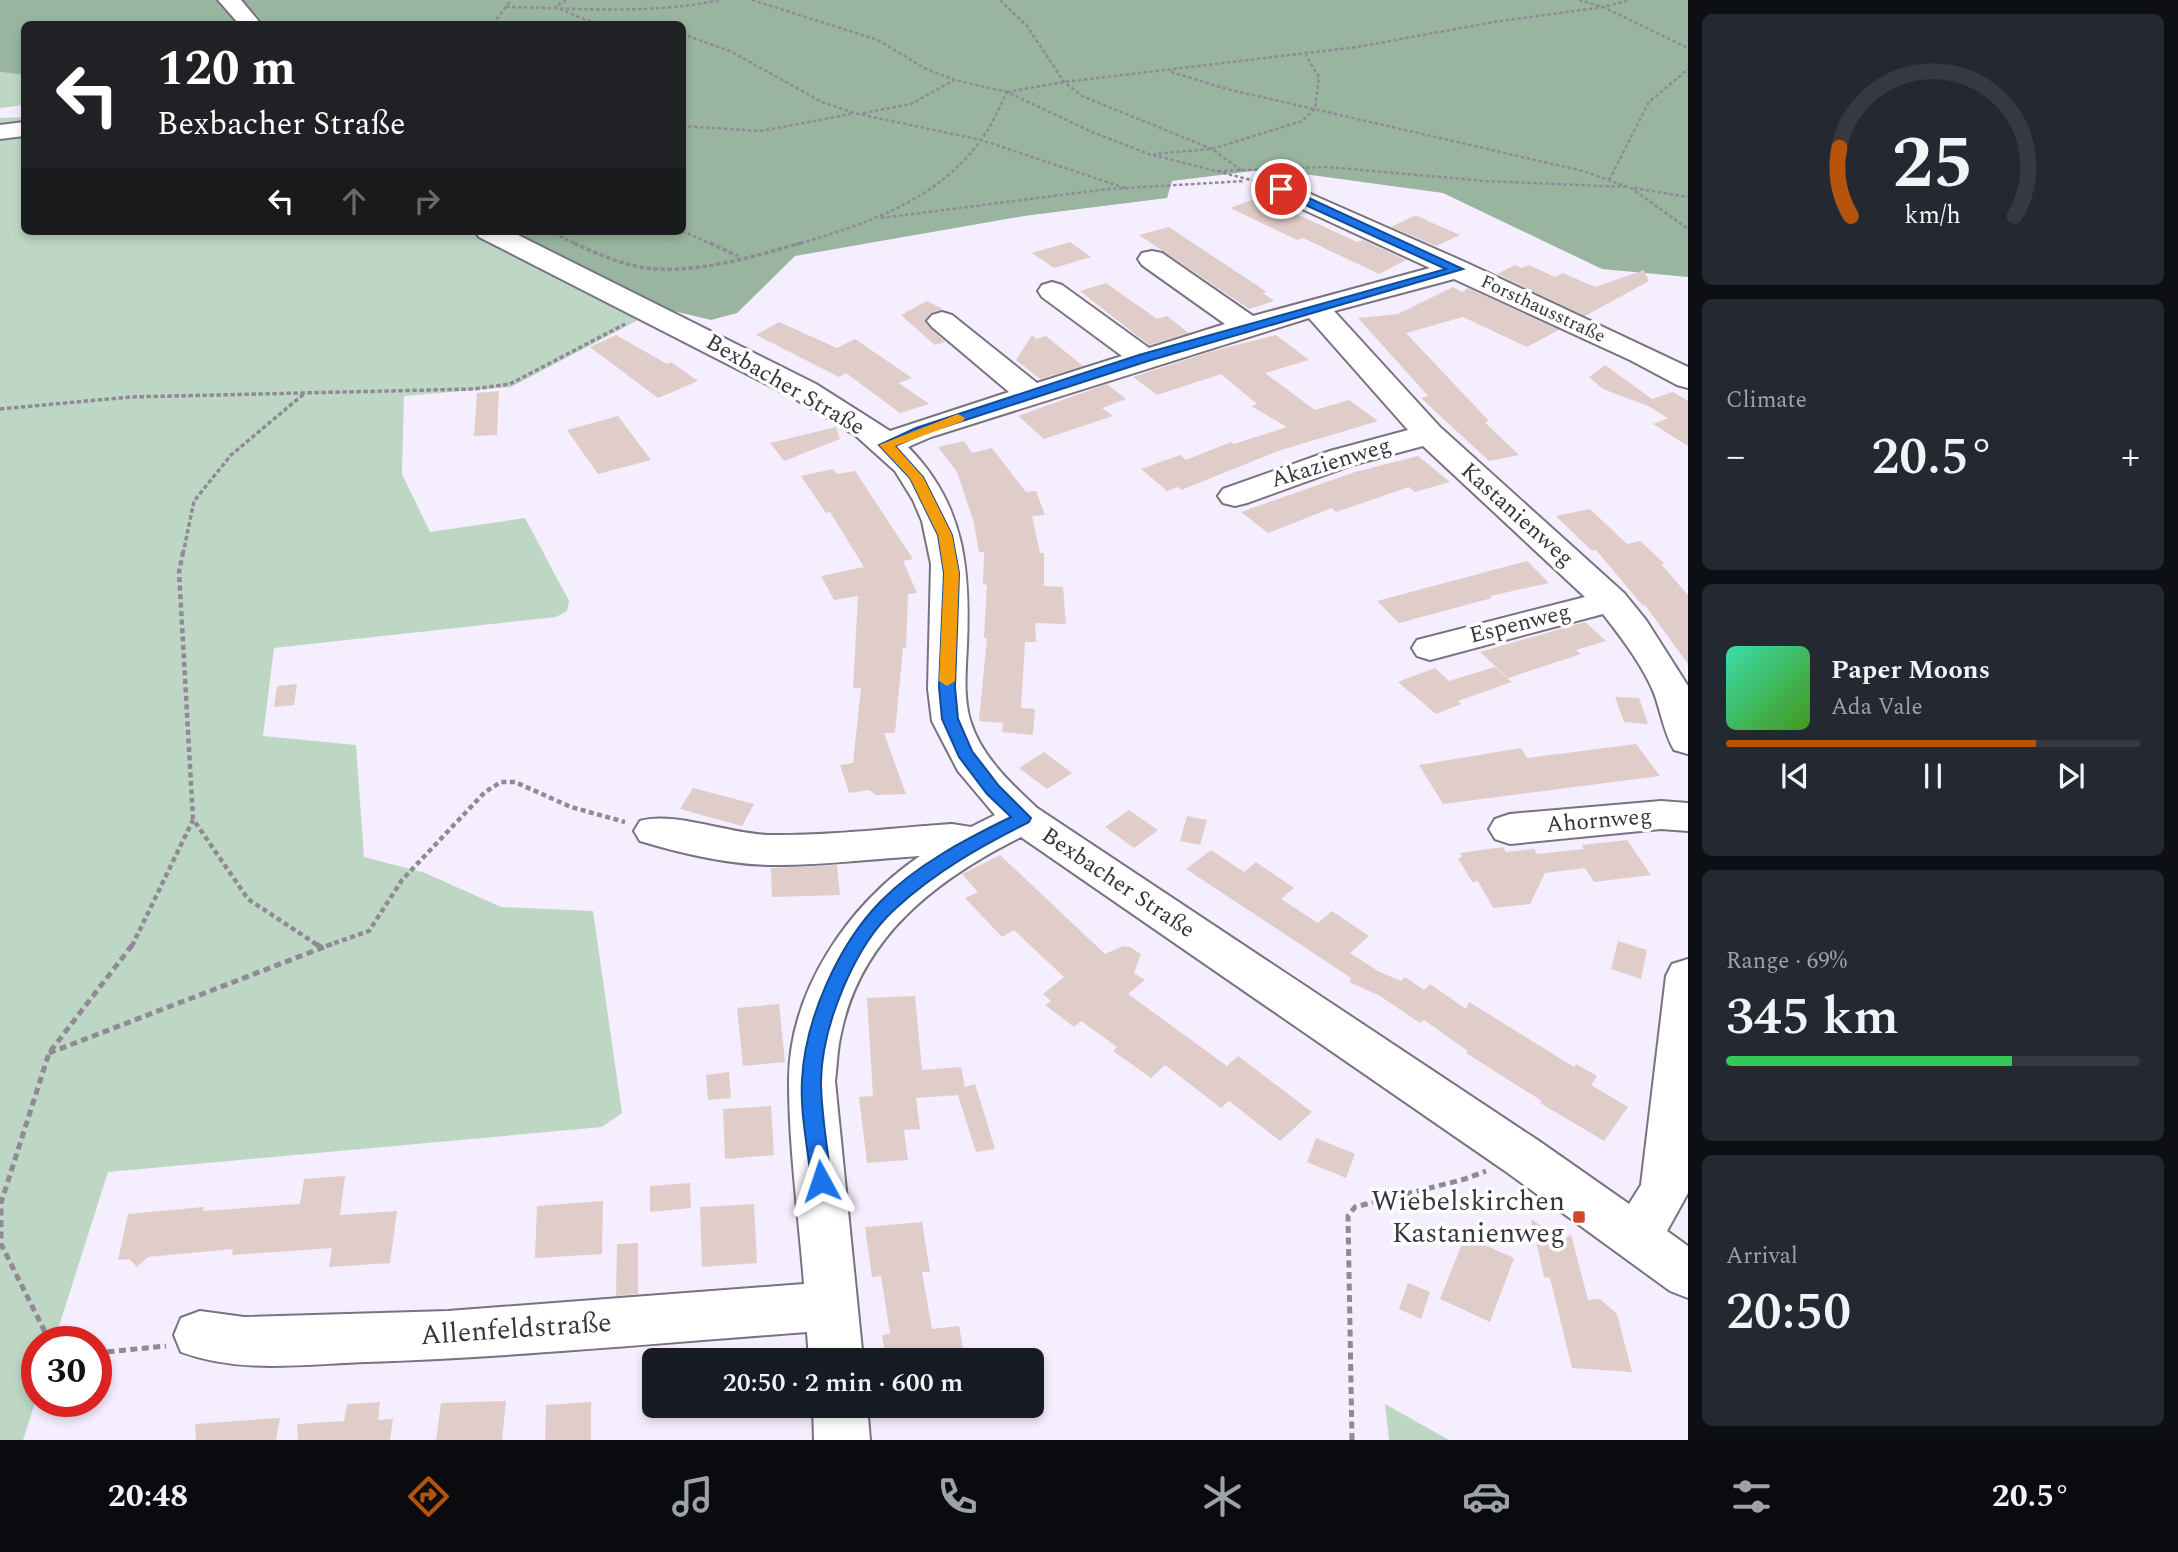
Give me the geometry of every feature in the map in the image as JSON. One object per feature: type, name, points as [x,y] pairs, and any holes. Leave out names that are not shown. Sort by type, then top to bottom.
[{"type":"street","points":[[229,0],[247,21]]},
{"type":"street","points":[[0,132],[21,129]]},
{"type":"street","name":"Forsthausstraße","points":[[1269,185],[1641,354],[1688,379]]},
{"type":"street","name":"Bexbacher Straße","points":[[497,235],[804,391],[850,418],[886,445],[916,477],[945,535],[951,573],[947,687],[950,719],[964,753],[993,790],[1023,818],[1522,1156],[1688,1275]]},
{"type":"street","points":[[1153,259],[1248,326]]},
{"type":"street","points":[[886,445],[920,430],[1144,358],[1248,326],[1457,269]]},
{"type":"street","points":[[1052,291],[1144,358]]},
{"type":"street","name":"Kastanienweg","points":[[1315,308],[1429,434],[1611,601],[1633,628],[1672,691],[1688,741]]},
{"type":"street","points":[[943,321],[1031,394]]},
{"type":"street","name":"Akazienweg","points":[[1235,496],[1341,458],[1429,434]]},
{"type":"street","name":"Espenweg","points":[[1430,648],[1611,601]]},
{"type":"street","name":"Ahornweg","points":[[1510,830],[1661,815],[1688,817]]},
{"type":"street","points":[[835,1348],[812,1081],[817,1035],[833,990],[858,945],[887,906],[931,870],[975,842],[1023,818]]},
{"type":"street","points":[[655,831],[736,847],[768,849],[952,839],[975,842]]},
{"type":"street","points":[[1637,1236],[1665,1189],[1688,976]]},
{"type":"street","name":"Allenfeldstraße","points":[[200,1335],[244,1342],[448,1335],[832,1306]]},
{"type":"street","points":[[841,1418],[842,1440]]},
{"type":"path","points":[[495,21],[512,0]]},
{"type":"path","points":[[555,6],[566,0]]},
{"type":"path","points":[[506,7],[555,6],[627,13],[684,9],[720,0]]},
{"type":"path","points":[[752,0],[878,40],[926,69],[954,80],[1007,92],[1092,132],[1149,154],[1209,172],[1269,185]]},
{"type":"path","points":[[1000,0],[1027,26],[1064,82],[1082,96],[1212,149],[1241,170]]},
{"type":"path","points":[[1579,0],[1603,7],[1688,48]]},
{"type":"path","points":[[1007,92],[1064,82],[1306,54],[1603,7],[1630,0]]},
{"type":"path","points":[[555,6],[591,21]]},
{"type":"path","points":[[686,35],[730,51],[822,102],[854,113],[981,140],[1128,189]]},
{"type":"path","points":[[1149,154],[1212,149],[1302,121],[1315,110],[1319,77],[1306,54]]},
{"type":"path","points":[[1609,180],[1649,102],[1688,69]]},
{"type":"path","points":[[1167,72],[1315,110],[1572,168],[1631,188],[1688,229]]},
{"type":"path","points":[[686,126],[758,130],[799,126],[854,113],[892,110],[932,97],[954,80]]},
{"type":"path","points":[[557,235],[601,257],[649,268],[681,269],[804,243],[875,219],[927,193],[981,140],[1007,92]]},
{"type":"path","points":[[1209,172],[1328,167],[1486,181],[1631,188],[1688,197]]},
{"type":"path","points":[[875,219],[983,203],[1172,184],[1269,185]]},
{"type":"path","points":[[686,233],[739,257]]},
{"type":"path","points":[[0,410],[130,397],[473,389],[510,384],[651,311]]},
{"type":"path","points":[[42,1326],[1,1244],[1,1203],[49,1053],[133,944],[193,819],[179,572],[194,501],[231,455],[306,393]]},
{"type":"path","points":[[49,1053],[321,947],[369,932],[402,880],[485,792],[501,782],[515,782],[571,807],[655,831]]},
{"type":"path","points":[[193,819],[248,899],[321,947]]},
{"type":"path","points":[[1352,1440],[1348,1216],[1356,1207],[1465,1180],[1522,1156]]},
{"type":"path","points":[[112,1352],[159,1349],[200,1335]]},
{"type":"green space","points":[[0,0],[1688,0],[1688,277],[1602,269],[1443,193],[1261,170],[1172,181],[1167,198],[1024,216],[795,256],[737,313],[711,320],[661,308],[522,235],[686,235],[686,21],[21,21],[21,75],[0,72]]},
{"type":"green space","points":[[0,72],[21,75],[21,105],[0,108]]},
{"type":"green space","points":[[21,117],[21,235],[522,235],[661,308],[511,387],[404,396],[402,474],[430,532],[525,518],[569,601],[567,611],[556,617],[274,648],[263,736],[356,745],[364,857],[425,873],[501,907],[593,911],[622,1113],[602,1127],[108,1172],[59,1326],[21,1326],[21,1417],[30,1417],[23,1440],[0,1440],[0,118]]},
{"type":"green space","points":[[1385,1404],[1449,1440],[1389,1440]]},
{"type":"building","points":[[1260,197],[1357,242],[1363,240],[1406,260],[1379,274],[1303,238],[1297,240],[1230,208]]},
{"type":"building","points":[[1416,215],[1460,235],[1436,246],[1391,227]]},
{"type":"building","points":[[1169,227],[1267,292],[1263,293],[1274,301],[1249,309],[1139,235]]},
{"type":"building","points":[[1070,242],[1091,257],[1054,268],[1032,253]]},
{"type":"building","points":[[1515,265],[1522,268],[1529,265],[1555,277],[1563,273],[1595,287],[1644,270],[1649,281],[1585,316],[1497,274]]},
{"type":"building","points":[[1106,283],[1157,319],[1167,316],[1189,333],[1149,345],[1080,291]]},
{"type":"building","points":[[1453,287],[1462,292],[1468,288],[1559,330],[1527,347],[1463,317],[1406,333],[1489,421],[1485,422],[1519,455],[1489,461],[1421,398],[1428,396],[1358,318],[1398,314]]},
{"type":"building","points":[[927,301],[943,309],[930,313],[925,323],[945,342],[935,345],[901,315]]},
{"type":"building","points":[[779,322],[837,348],[855,339],[912,378],[899,383],[929,404],[900,413],[846,373],[839,377],[756,335]]},
{"type":"building","points":[[616,335],[667,364],[671,362],[698,381],[658,398],[590,347]]},
{"type":"building","points":[[1032,335],[1036,339],[1046,336],[1083,366],[1040,379],[1016,360]]},
{"type":"building","points":[[1276,335],[1309,360],[1265,373],[1315,410],[1349,400],[1378,421],[1278,451],[1181,490],[1178,487],[1167,491],[1141,469],[1180,455],[1186,460],[1231,442],[1234,444],[1287,427],[1251,406],[1257,404],[1221,374],[1157,395],[1133,377],[1213,351]]},
{"type":"building","points":[[1605,365],[1652,399],[1673,392],[1688,401],[1688,446],[1653,424],[1668,418],[1648,406],[1603,389],[1589,377]]},
{"type":"building","points":[[1107,384],[1126,399],[1102,408],[1113,416],[1044,439],[1018,416]]},
{"type":"building","points":[[499,391],[497,435],[474,436],[477,393]]},
{"type":"building","points":[[618,416],[651,460],[598,474],[567,430]]},
{"type":"building","points":[[836,427],[840,439],[784,461],[770,443]]},
{"type":"building","points":[[964,441],[972,453],[992,448],[1026,492],[1036,491],[1045,515],[1032,516],[1040,553],[1044,553],[1044,586],[1063,587],[1066,624],[1035,623],[1036,642],[1025,642],[1021,708],[1035,709],[1033,735],[1002,732],[1003,723],[979,721],[987,638],[984,638],[987,585],[983,584],[984,552],[979,552],[974,523],[957,472],[938,447]]},
{"type":"building","points":[[1418,456],[1450,482],[1415,492],[1409,487],[1336,512],[1332,508],[1268,533],[1241,512],[1355,472]]},
{"type":"building","points":[[833,469],[837,474],[855,471],[913,559],[903,561],[917,593],[908,594],[906,648],[903,648],[895,733],[884,733],[906,794],[876,795],[869,790],[849,793],[840,765],[853,763],[861,688],[853,688],[858,596],[834,600],[821,576],[864,567],[830,512],[826,513],[801,476]]},
{"type":"building","points":[[1590,509],[1627,544],[1640,541],[1665,564],[1661,564],[1688,595],[1688,664],[1645,605],[1643,606],[1596,550],[1592,551],[1556,516]]},
{"type":"building","points":[[1527,561],[1549,583],[1490,596],[1492,598],[1399,623],[1377,601]]},
{"type":"building","points":[[1585,622],[1606,641],[1576,650],[1581,654],[1508,678],[1480,652]]},
{"type":"building","points":[[1495,667],[1512,682],[1458,701],[1461,704],[1436,714],[1398,682],[1435,668],[1449,681]]},
{"type":"building","points":[[297,684],[294,705],[274,707],[277,686]]},
{"type":"building","points":[[1615,697],[1639,698],[1648,724],[1624,722]]},
{"type":"building","points":[[1636,744],[1660,776],[1443,804],[1419,765],[1521,748],[1527,758]]},
{"type":"building","points":[[1044,752],[1072,773],[1047,789],[1019,768]]},
{"type":"building","points":[[693,788],[754,804],[742,826],[680,809]]},
{"type":"building","points":[[1129,810],[1158,830],[1134,848],[1105,827]]},
{"type":"building","points":[[1187,816],[1207,820],[1200,845],[1180,841]]},
{"type":"building","points":[[1627,840],[1651,875],[1594,882],[1585,868],[1545,873],[1530,904],[1493,908],[1478,881],[1472,882],[1458,858],[1462,857],[1460,853],[1503,847],[1506,852],[1534,849],[1537,854],[1584,849],[1582,845]]},
{"type":"building","points":[[1211,850],[1244,872],[1256,862],[1294,888],[1281,899],[1318,923],[1332,911],[1369,936],[1350,953],[1378,971],[1401,981],[1405,977],[1424,990],[1430,984],[1466,1009],[1469,1002],[1574,1067],[1576,1064],[1597,1076],[1591,1085],[1628,1107],[1604,1141],[1540,1103],[1542,1101],[1466,1053],[1468,1051],[1424,1020],[1420,1023],[1380,996],[1349,982],[1351,978],[1186,869]]},
{"type":"building","points":[[1000,855],[1105,954],[1123,946],[1141,954],[1134,973],[1145,980],[1128,994],[1227,1066],[1238,1056],[1312,1112],[1280,1141],[1229,1101],[1221,1108],[1165,1065],[1151,1078],[1113,1051],[1117,1047],[1081,1021],[1074,1027],[1045,1005],[1051,1001],[1043,994],[1064,977],[1014,930],[1002,937],[965,898],[978,892],[962,874]]},
{"type":"building","points":[[837,865],[840,895],[772,897],[771,868]]},
{"type":"building","points":[[1618,941],[1647,950],[1641,979],[1611,969]]},
{"type":"building","points":[[915,996],[922,1070],[961,1067],[965,1087],[975,1084],[995,1149],[976,1152],[958,1095],[916,1098],[920,1129],[904,1130],[908,1160],[867,1163],[859,1097],[873,1096],[867,998]]},
{"type":"building","points":[[779,1004],[785,1062],[743,1066],[737,1008]]},
{"type":"building","points":[[729,1072],[731,1098],[708,1100],[706,1075]]},
{"type":"building","points":[[771,1106],[774,1155],[725,1159],[723,1109]]},
{"type":"building","points":[[1316,1138],[1355,1154],[1346,1178],[1307,1162]]},
{"type":"building","points":[[345,1176],[340,1215],[397,1211],[390,1263],[329,1267],[332,1248],[232,1255],[233,1249],[148,1257],[137,1267],[129,1259],[118,1260],[128,1214],[204,1207],[203,1211],[300,1204],[304,1179]]},
{"type":"building","points":[[690,1183],[691,1208],[650,1212],[650,1186]]},
{"type":"building","points":[[603,1201],[602,1254],[535,1258],[537,1206]]},
{"type":"building","points":[[754,1204],[757,1263],[702,1267],[700,1207]]},
{"type":"building","points":[[1531,1219],[1563,1241],[1571,1234],[1588,1300],[1600,1299],[1617,1314],[1632,1372],[1572,1368],[1550,1278],[1544,1277]]},
{"type":"building","points":[[922,1222],[930,1272],[922,1272],[932,1329],[959,1326],[963,1348],[884,1348],[882,1335],[890,1334],[881,1276],[872,1277],[865,1227]]},
{"type":"building","points":[[1465,1236],[1514,1258],[1490,1322],[1440,1299]]},
{"type":"building","points":[[638,1243],[638,1294],[616,1296],[617,1244]]},
{"type":"building","points":[[1408,1283],[1430,1292],[1421,1319],[1399,1309]]},
{"type":"building","points":[[506,1401],[502,1440],[436,1440],[441,1403]]},
{"type":"building","points":[[380,1402],[378,1420],[393,1419],[390,1440],[298,1440],[297,1424],[344,1421],[347,1404]]},
{"type":"building","points":[[591,1402],[591,1440],[545,1440],[546,1405]]},
{"type":"building","points":[[280,1418],[276,1440],[196,1440],[195,1424]]},
{"type":"slow traffic","points":[[947,681],[951,573],[945,535],[916,477],[886,445],[920,430],[958,418]]},
{"type":"place","name":"Wiebelskirchen Kastanienweg","points":[[1579,1217]]},
{"type":"route","points":[[821,1181],[812,1081],[817,1035],[833,990],[858,945],[887,906],[931,870],[975,842],[1023,818],[993,790],[964,753],[950,719],[947,687],[951,573],[945,535],[916,477],[886,445],[920,430],[1144,358],[1248,326],[1457,269],[1281,189]]}]
